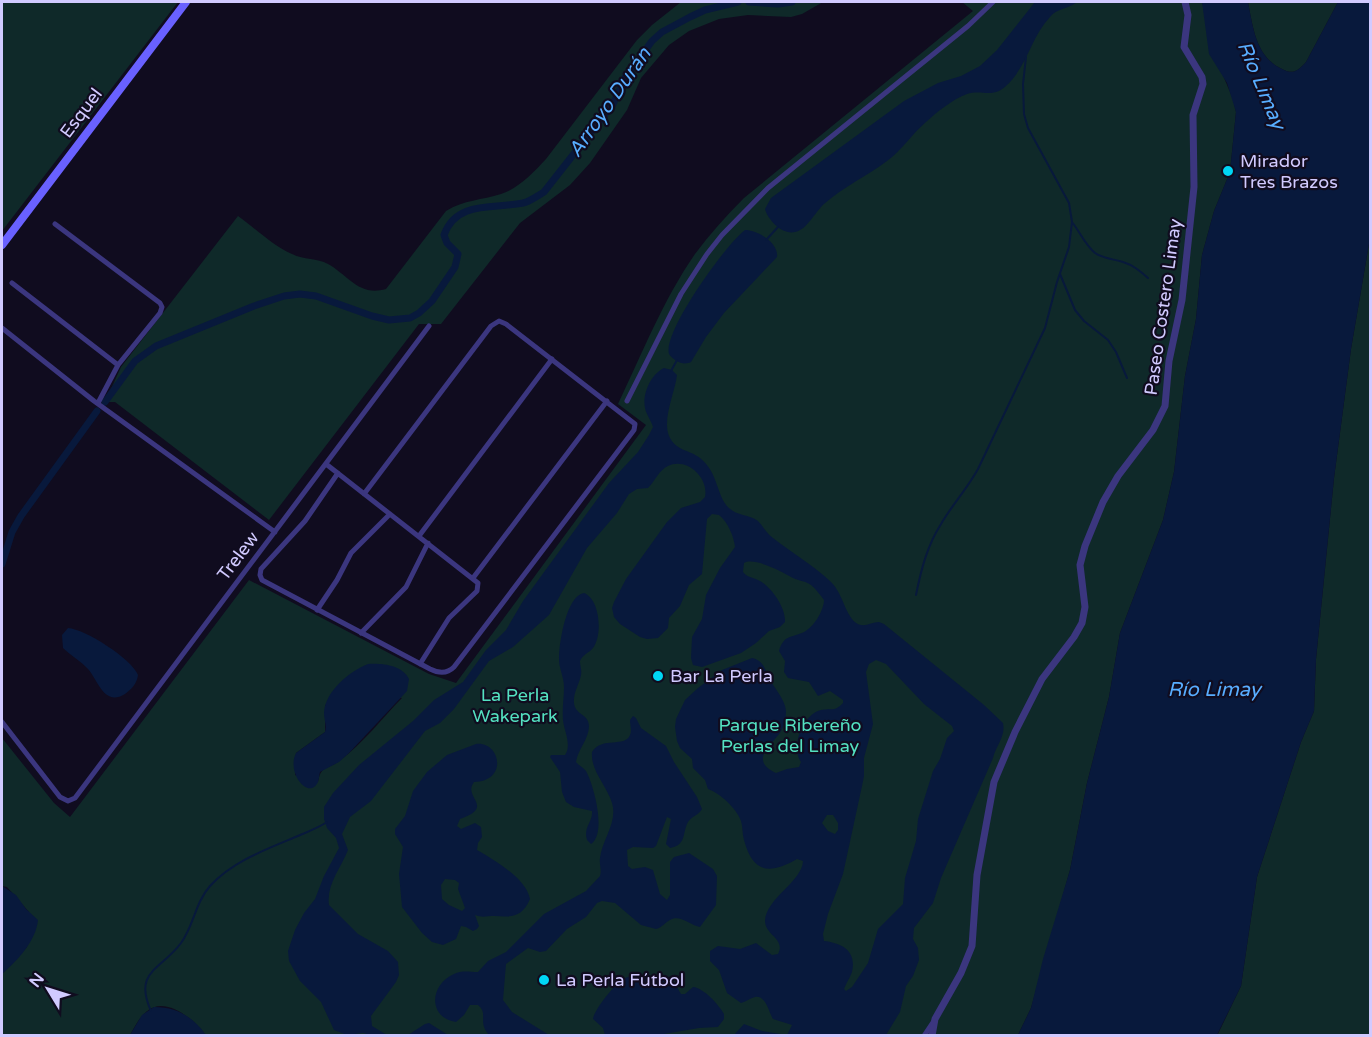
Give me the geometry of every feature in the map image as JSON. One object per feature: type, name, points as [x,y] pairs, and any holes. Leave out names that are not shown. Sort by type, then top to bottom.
[{"type":"main road","name":"Esquel","points":[[2,244],[186,2]]},
{"type":"street","points":[[627,401],[693,274],[714,244],[735,220],[768,188],[968,26],[993,2]]},
{"type":"street","name":"Paseo Costero Limay","points":[[932,1035],[935,1019],[961,973],[972,946],[977,875],[990,798],[1001,762],[1042,679],[1082,623],[1085,607],[1080,565],[1085,546],[1103,502],[1118,476],[1153,430],[1165,406],[1169,361],[1182,300],[1194,187],[1193,115],[1203,84],[1202,77],[1184,47],[1188,15],[1185,2]]},
{"type":"street","points":[[55,224],[161,304],[160,313],[118,365],[98,403]]},
{"type":"street","points":[[12,283],[118,365]]},
{"type":"street","points":[[338,473],[305,521],[260,572],[260,578],[267,584],[420,664],[443,672],[454,667],[635,428],[635,424],[504,322],[496,322],[364,494]]},
{"type":"street","name":"Trelew","points":[[2,722],[58,795],[68,801],[78,795],[429,326]]},
{"type":"street","points":[[2,328],[98,403],[275,532]]},
{"type":"street","points":[[419,536],[552,359]]},
{"type":"street","points":[[473,578],[607,401]]},
{"type":"street","points":[[326,464],[473,578],[478,586],[477,591],[449,618],[420,664]]},
{"type":"street","points":[[317,610],[334,586],[351,553],[390,514]]},
{"type":"street","points":[[361,633],[406,587],[428,543]]},
{"type":"street","points":[[924,1035],[935,1019]]},
{"type":"green space","points":[[2,2],[178,2],[2,231]]},
{"type":"green space","points":[[681,2],[823,2],[802,14],[791,17],[748,15],[719,19],[689,31],[669,45],[641,78],[627,110],[590,163],[570,185],[520,223],[441,324],[419,324],[269,520],[115,402],[105,402],[121,367],[238,216],[285,251],[328,264],[361,288],[377,291],[386,289],[446,211],[466,202],[508,191],[531,175],[546,159],[637,40]]},
{"type":"green space","name":"Parque Ribereño Perlas del Limay","points":[[962,2],[1202,2],[1222,73],[1236,112],[1230,172],[1214,211],[1202,255],[1196,319],[1185,376],[1174,472],[1163,520],[1120,633],[1109,697],[1087,783],[1070,870],[1031,1008],[1018,1035],[206,1036],[195,1023],[179,1011],[162,1006],[154,1007],[146,1012],[130,1035],[2,1035],[2,974],[27,947],[29,912],[7,887],[2,886],[2,738],[54,803],[70,817],[249,580],[429,674],[456,683],[646,425],[618,404],[663,308],[695,254],[744,198],[973,11]],"holes":[[[334,690],[402,698],[356,747],[323,770],[318,782],[295,775],[296,753],[325,732],[325,706]]]},
{"type":"green space","points":[[1248,2],[1338,2],[1306,62],[1298,70],[1292,72],[1273,64],[1266,57],[1257,41]]},
{"type":"green space","points":[[1370,238],[1370,1035],[1217,1036],[1241,986],[1257,877],[1301,742],[1314,711],[1316,659],[1334,478],[1351,349]]},
{"type":"water","points":[[1035,2],[1077,2],[1050,17],[1019,70],[1006,86],[996,92],[967,94],[945,106],[892,157],[839,192],[824,204],[799,231],[785,231],[772,222],[765,209],[771,198],[904,101],[938,83],[961,76],[980,66],[997,50]]},
{"type":"water","name":"Río Limay","points":[[1202,2],[1248,2],[1257,41],[1266,57],[1273,64],[1292,72],[1298,70],[1306,62],[1338,2],[1370,2],[1370,238],[1351,349],[1334,478],[1316,659],[1314,711],[1301,742],[1257,877],[1241,986],[1217,1035],[1018,1035],[1031,1008],[1070,870],[1087,783],[1109,697],[1120,633],[1163,520],[1174,472],[1185,376],[1196,319],[1202,255],[1214,211],[1230,172],[1236,112],[1227,83],[1209,54]]},
{"type":"water","points":[[745,230],[756,232],[767,238],[775,247],[777,257],[724,313],[691,362],[679,362],[673,359],[669,354],[669,343],[685,309],[724,252]]},
{"type":"water","points":[[664,368],[672,370],[677,375],[667,424],[670,438],[680,448],[696,455],[706,464],[729,508],[758,521],[771,536],[831,582],[856,623],[863,625],[879,622],[884,624],[1003,723],[1002,737],[941,878],[933,903],[914,928],[913,939],[918,948],[919,960],[906,986],[900,1012],[886,1035],[787,1035],[792,1025],[773,1019],[762,999],[755,997],[741,1003],[727,993],[719,970],[710,961],[710,951],[718,946],[740,949],[756,943],[772,955],[778,954],[779,944],[766,926],[767,913],[777,897],[797,876],[803,861],[797,859],[770,869],[757,865],[752,859],[744,840],[739,816],[723,798],[708,789],[705,780],[693,768],[692,759],[680,748],[677,741],[676,719],[685,700],[722,670],[752,658],[759,661],[782,698],[786,711],[783,727],[763,757],[767,768],[776,773],[799,767],[801,762],[797,748],[804,724],[821,710],[838,708],[843,700],[830,691],[818,696],[809,682],[788,678],[784,672],[785,661],[779,651],[786,639],[804,632],[815,622],[824,600],[809,584],[755,562],[744,563],[743,572],[765,584],[773,593],[781,605],[785,622],[780,627],[769,631],[741,653],[702,667],[693,665],[692,637],[702,619],[706,595],[720,568],[735,547],[730,530],[719,515],[712,514],[707,519],[702,574],[689,585],[680,606],[669,618],[668,628],[658,638],[640,637],[620,624],[614,617],[612,608],[626,579],[667,522],[681,508],[700,502],[705,497],[700,476],[689,467],[675,464],[662,470],[648,488],[637,489],[629,494],[617,513],[587,548],[549,615],[513,647],[489,661],[454,709],[440,723],[425,731],[371,801],[350,817],[342,834],[348,850],[332,884],[329,905],[358,934],[388,951],[398,962],[399,975],[371,1016],[372,1026],[387,1035],[363,1033],[347,1035],[334,1030],[321,1002],[300,981],[289,961],[288,951],[295,930],[315,899],[339,848],[336,838],[327,828],[324,807],[333,793],[359,765],[413,721],[434,700],[463,682],[486,650],[506,630],[523,601],[609,483],[638,452],[649,435],[653,427],[644,403],[651,380]],"holes":[[[876,660],[886,664],[924,704],[952,726],[954,731],[947,738],[933,771],[918,819],[916,841],[905,878],[903,904],[878,929],[868,963],[852,987],[846,991],[844,989],[853,964],[850,953],[842,946],[824,941],[823,934],[843,874],[864,776],[864,758],[873,724],[866,672],[869,664]],[[827,815],[833,815],[838,823],[838,830],[835,834],[828,831],[822,823]]]},
{"type":"water","points":[[584,593],[594,602],[599,626],[593,648],[580,661],[581,675],[574,699],[575,707],[587,719],[589,726],[576,762],[586,771],[598,809],[598,830],[591,844],[586,835],[592,811],[574,807],[566,802],[562,792],[560,772],[550,757],[551,755],[565,755],[568,747],[563,716],[564,683],[559,652],[568,611],[572,602]]},
{"type":"water","points":[[68,628],[96,639],[127,661],[138,675],[132,688],[118,697],[107,695],[88,669],[63,648],[62,635]]},
{"type":"water","points":[[368,664],[385,665],[402,671],[409,679],[407,691],[349,753],[339,762],[320,772],[318,782],[314,787],[304,786],[296,776],[294,769],[296,753],[325,732],[325,705],[334,690],[346,677]]},
{"type":"water","points":[[633,716],[641,728],[666,746],[702,809],[688,822],[682,841],[670,848],[666,844],[671,819],[667,817],[656,846],[653,848],[633,847],[627,850],[628,866],[632,869],[645,867],[653,870],[660,894],[667,900],[670,895],[670,862],[674,857],[689,853],[713,869],[717,876],[716,905],[700,927],[678,918],[656,929],[641,925],[615,903],[602,901],[597,903],[586,917],[567,929],[546,951],[540,952],[528,948],[506,964],[503,1000],[512,1012],[549,1035],[489,1035],[484,1026],[483,1012],[478,1005],[470,1005],[456,1022],[447,1019],[436,1008],[435,1001],[436,993],[446,979],[460,972],[478,972],[488,961],[506,952],[544,914],[586,891],[600,876],[601,851],[611,824],[613,810],[610,797],[596,772],[592,752],[601,744],[627,739],[631,732],[630,720]]},
{"type":"water","points":[[476,744],[484,745],[495,754],[496,769],[492,775],[485,780],[474,782],[471,788],[477,806],[476,810],[460,819],[457,826],[461,829],[475,823],[481,827],[482,837],[477,850],[516,877],[530,899],[523,910],[515,915],[482,917],[475,915],[479,926],[477,929],[473,931],[461,926],[456,939],[443,945],[432,942],[422,933],[402,907],[399,874],[403,847],[395,834],[395,829],[405,816],[413,791],[427,772],[447,755]],"holes":[[[445,879],[459,883],[458,889],[465,908],[462,911],[442,899],[441,885]]]},
{"type":"water","points":[[2,886],[16,895],[38,920],[30,943],[2,974]]},
{"type":"water","points":[[640,976],[673,981],[681,994],[685,994],[693,987],[702,990],[719,1006],[724,1019],[718,1027],[658,1035],[605,1035],[603,1028],[593,1019],[597,1009],[621,981],[625,978]]},
{"type":"water","points":[[154,1007],[162,1007],[184,1014],[206,1035],[130,1035],[142,1015]]},
{"type":"water","points":[[429,1023],[448,1035],[408,1035],[425,1024]]},
{"type":"water","points":[[744,1024],[762,1031],[787,1035],[734,1035]]},
{"type":"waterway","name":"Arroyo Durán","points":[[105,402],[135,361],[156,346],[284,296],[300,294],[316,296],[389,320],[410,318],[419,313],[432,301],[455,267],[458,254],[447,243],[444,235],[457,216],[478,208],[523,203],[544,192],[613,104],[626,76],[652,41],[662,32],[705,10],[738,2]]},
{"type":"waterway","name":"Arroyo Durán","points":[[749,2],[778,4],[792,2]]},
{"type":"waterway","points":[[916,595],[922,567],[936,532],[978,469],[1045,328],[1069,247],[1072,222],[1069,203],[1028,128],[1024,114],[1023,84],[1026,57]]},
{"type":"waterway","points":[[1072,222],[1095,253],[1130,265],[1148,278]]},
{"type":"waterway","points":[[766,240],[778,227]]},
{"type":"waterway","points":[[1060,274],[1075,310],[1084,321],[1108,340],[1127,378]]},
{"type":"waterway","points":[[671,371],[677,360]]},
{"type":"waterway","name":"Arroyo Durán","points":[[2,564],[12,532],[21,516],[97,411]]},
{"type":"waterway","points":[[151,1011],[146,998],[147,979],[181,943],[210,886],[229,869],[327,822]]},
{"type":"place","name":"Mirador Tres Brazos","points":[[1228,171]]},
{"type":"place","name":"Bar La Perla","points":[[658,676]]},
{"type":"place","name":"La Perla Fútbol","points":[[544,980]]},
{"type":"park label","name":"La Perla Wakepark","points":[[515,705]]}]
